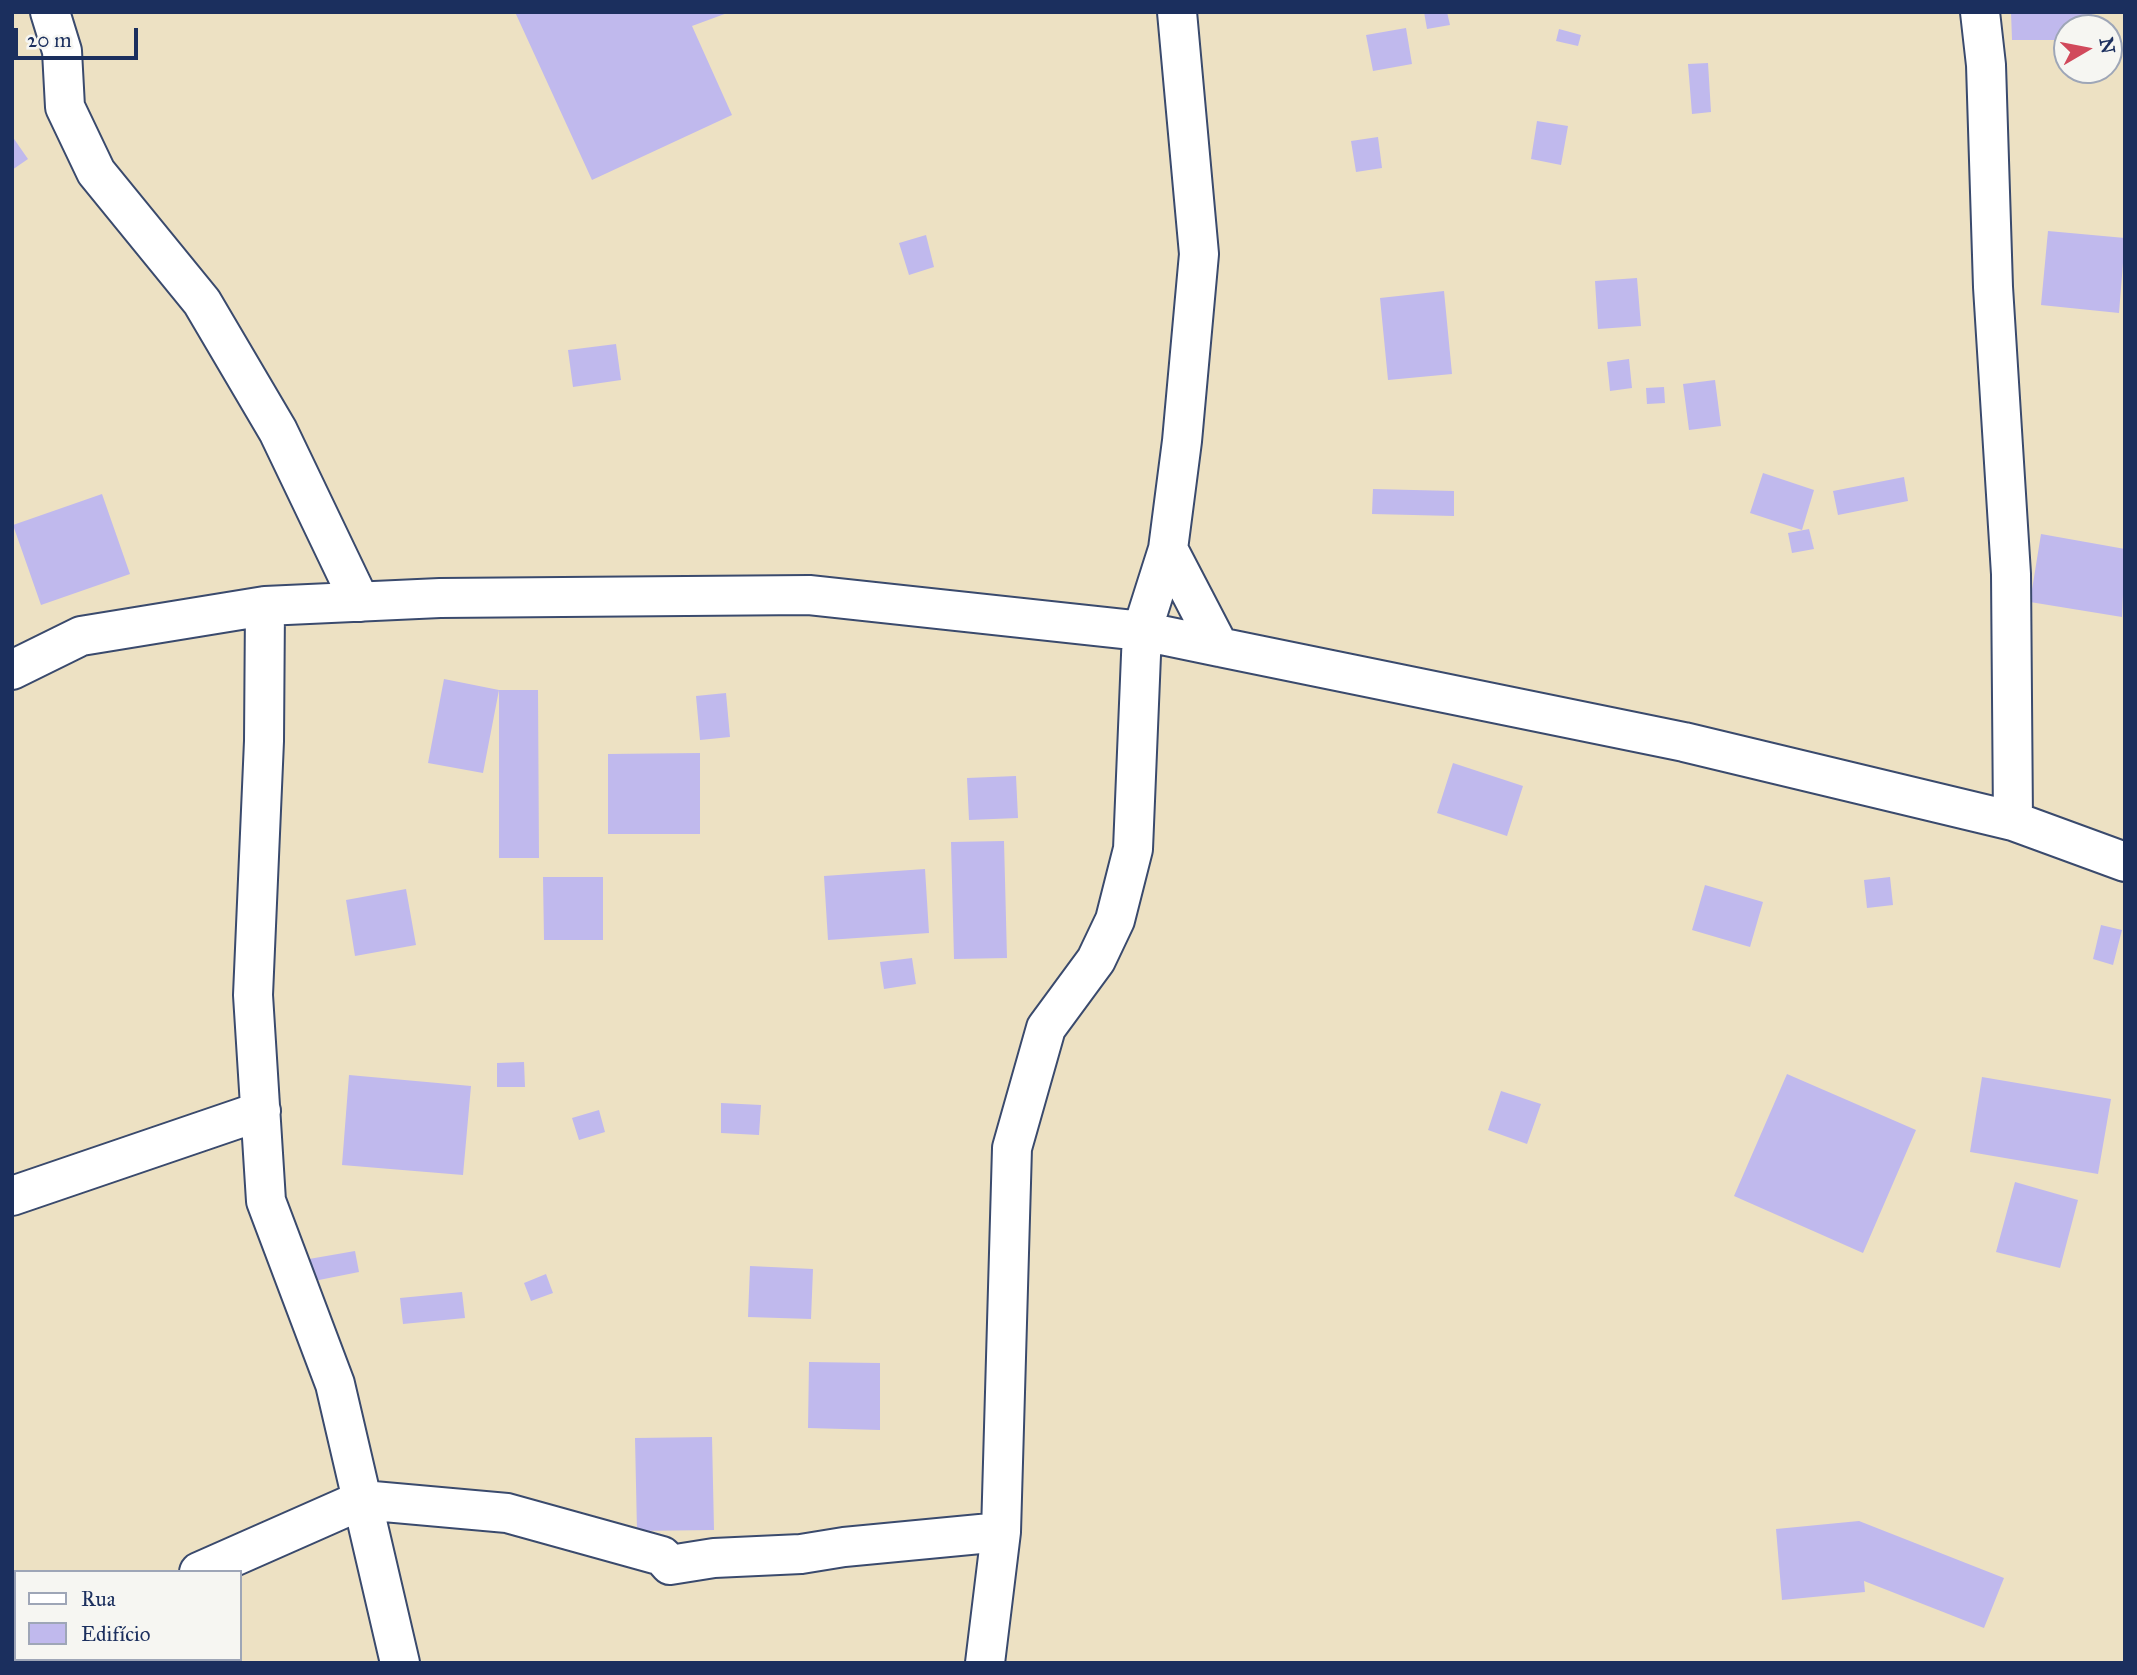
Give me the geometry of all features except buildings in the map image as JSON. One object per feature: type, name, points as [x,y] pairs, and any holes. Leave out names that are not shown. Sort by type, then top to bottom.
[{"type":"street","points":[[50,12],[62,51],[65,107],[96,172],[202,302],[278,431],[360,602]]},
{"type":"street","points":[[985,1663],[1001,1532],[1012,1148],[1046,1028],[1096,960],[1110,930],[1133,849],[1142,631],[1168,549],[1199,254],[1177,12]]},
{"type":"street","points":[[1980,12],[1986,65],[1993,287],[2011,574],[2013,821]]},
{"type":"street","points":[[1168,549],[1219,647]]},
{"type":"street","points":[[12,670],[81,636],[265,606],[808,595],[1142,631],[1684,742],[2013,821],[2125,862]]},
{"type":"street","points":[[265,606],[264,741],[253,995],[266,1201],[335,1384],[400,1663]]},
{"type":"street","points":[[12,1196],[261,1111]]},
{"type":"street","points":[[204,1570],[362,1500],[507,1513],[662,1556],[670,1565],[714,1558],[801,1554],[844,1547],[1001,1532]]}]
